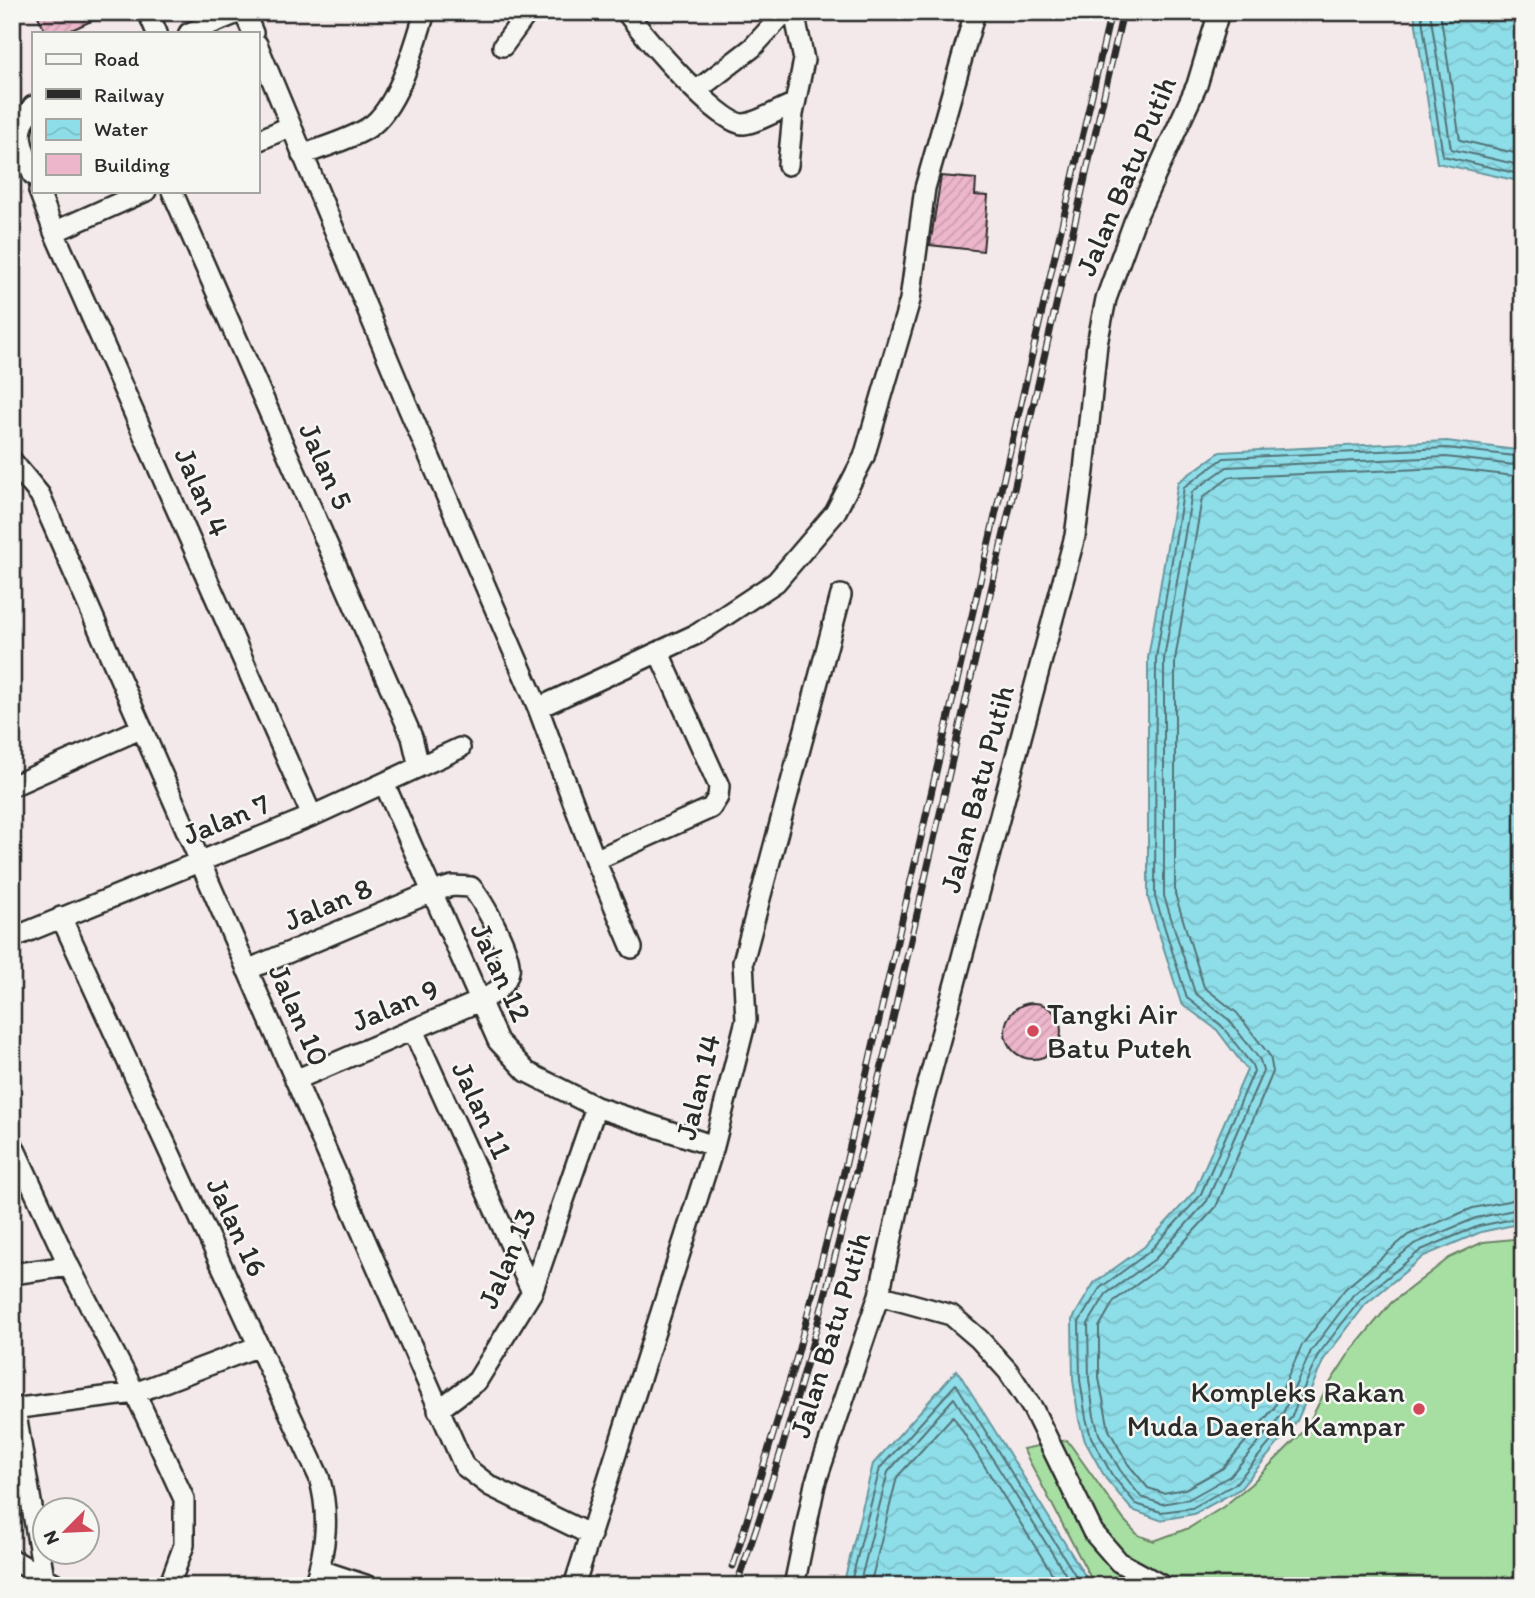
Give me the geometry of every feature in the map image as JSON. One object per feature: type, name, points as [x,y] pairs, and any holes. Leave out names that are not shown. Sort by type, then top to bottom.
[{"type":"street","points":[[148,12],[157,32]]},
{"type":"street","points":[[192,32],[242,12],[252,32]]},
{"type":"street","points":[[302,155],[367,129],[380,117],[401,81],[425,12]]},
{"type":"street","points":[[503,47],[528,12]]},
{"type":"street","points":[[626,12],[646,38],[696,91],[732,121],[745,124],[795,103]]},
{"type":"street","points":[[696,91],[752,48],[785,12]]},
{"type":"street","points":[[788,165],[795,103],[804,60],[794,12]]},
{"type":"street","points":[[538,708],[699,633],[776,582],[835,513],[864,457],[910,300],[925,188],[975,12]]},
{"type":"street","name":"Jalan Batu Putih","points":[[794,1586],[815,1484],[879,1295],[917,1125],[1075,536],[1097,344],[1106,299],[1134,222],[1197,85],[1219,12]]},
{"type":"street","points":[[259,49],[408,407],[538,708],[595,860],[632,948]]},
{"type":"street","points":[[32,107],[23,120],[20,137],[32,171]]},
{"type":"street","points":[[259,140],[291,126]]},
{"type":"street","name":"Jalan 4","points":[[39,192],[54,232],[312,816]]},
{"type":"street","points":[[54,232],[144,192]]},
{"type":"street","name":"Jalan 5","points":[[173,192],[412,737],[419,767]]},
{"type":"street","name":"Jalan 10","points":[[12,461],[40,495],[464,1466],[490,1486],[591,1535]]},
{"type":"street","name":"Jalan 14","points":[[574,1586],[714,1146],[746,1020],[743,962],[841,595]]},
{"type":"street","points":[[595,860],[711,808],[718,797],[719,786],[659,653]]},
{"type":"street","points":[[15,778],[142,728]]},
{"type":"street","name":"Jalan 7","points":[[12,938],[312,816],[460,748]]},
{"type":"street","name":"Jalan 12","points":[[384,783],[498,1041],[527,1072],[596,1107],[714,1146]]},
{"type":"street","name":"Jalan 8","points":[[247,970],[432,891],[452,886],[471,887],[497,930],[510,962],[509,971],[499,990],[480,1001]]},
{"type":"street","name":"Jalan 16","points":[[61,917],[318,1477],[326,1500],[327,1517],[317,1578],[368,1586]]},
{"type":"street","name":"Jalan 9","points":[[295,1080],[480,1001]]},
{"type":"street","name":"Jalan 11","points":[[413,1030],[532,1292]]},
{"type":"street","name":"Jalan 13","points":[[438,1410],[477,1381],[532,1292],[596,1107]]},
{"type":"street","points":[[12,1143],[69,1266],[135,1393],[184,1499],[184,1545],[169,1586]]},
{"type":"street","points":[[12,1274],[69,1266]]},
{"type":"street","points":[[879,1295],[951,1315],[979,1339],[1008,1371],[1033,1409],[1093,1532],[1119,1562],[1163,1586]]},
{"type":"street","points":[[52,1581],[14,1409],[135,1393],[259,1346]]},
{"type":"street","points":[[15,1561],[52,1581]]},
{"type":"green space","name":"Kompleks Rakan Muda Daerah Kampar","points":[[1523,1238],[1523,1586],[1095,1586],[1023,1449],[1067,1440],[1124,1520],[1138,1535],[1154,1541],[1189,1528],[1223,1507],[1251,1484],[1306,1429],[1326,1389],[1350,1352],[1391,1303],[1449,1258],[1483,1242]]},
{"type":"water","points":[[1414,12],[1523,12],[1523,182],[1437,163]]},
{"type":"water","points":[[1447,441],[1523,451],[1523,1223],[1481,1232],[1424,1256],[1366,1304],[1324,1359],[1297,1421],[1240,1489],[1194,1514],[1160,1520],[1132,1510],[1106,1479],[1085,1441],[1073,1380],[1072,1320],[1094,1283],[1144,1247],[1194,1192],[1247,1070],[1217,1030],[1181,1003],[1148,898],[1148,658],[1178,482],[1220,452]]},
{"type":"water","points":[[957,1370],[1089,1586],[843,1586],[873,1464]]},
{"type":"building","points":[[36,12],[111,12],[67,32],[46,32]]},
{"type":"building","points":[[941,176],[976,179],[975,195],[988,196],[983,251],[930,245]]},
{"type":"building","name":"Tangki Air Batu Puteh","points":[[1033,1003],[1044,1005],[1053,1011],[1059,1020],[1059,1042],[1053,1051],[1044,1057],[1033,1059],[1022,1057],[1013,1051],[1007,1042],[1005,1031],[1007,1020],[1013,1011],[1022,1005]]},
{"type":"railway","points":[[733,1566],[797,1356],[840,1189],[1111,12]]},
{"type":"railway","points":[[736,1586],[782,1450],[856,1172],[1123,12]]},
{"type":"place","name":"Tangki Air Batu Puteh","points":[[1033,1031]]},
{"type":"place","name":"Kompleks Rakan Muda Daerah Kampar","points":[[1419,1409]]}]
